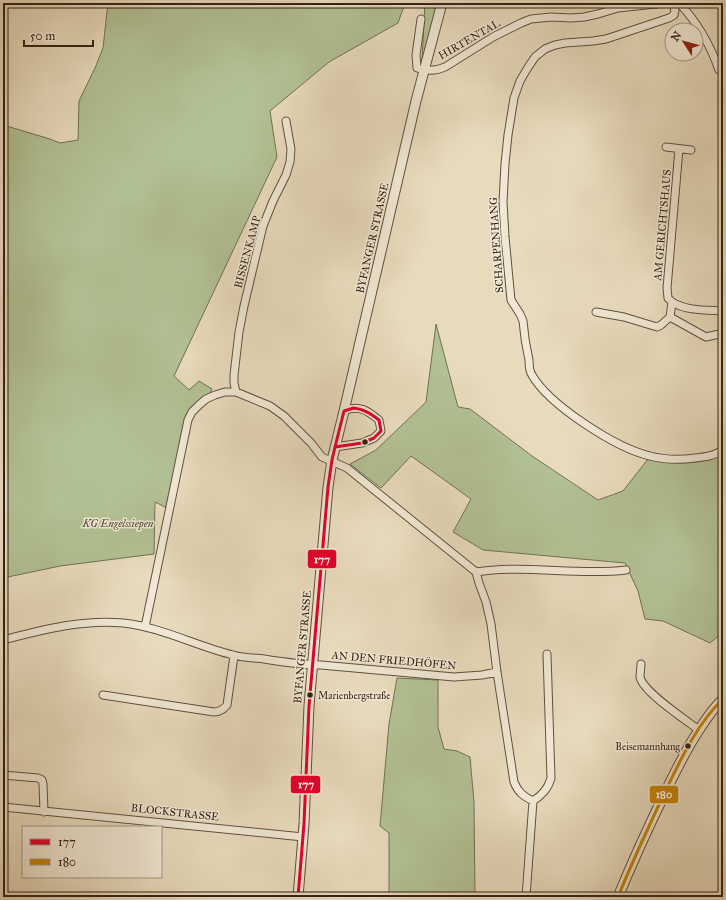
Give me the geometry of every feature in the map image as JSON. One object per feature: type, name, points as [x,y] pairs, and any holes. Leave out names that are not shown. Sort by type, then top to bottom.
[{"type":"street","name":"BYFANGER STRASSE","points":[[298,897],[303,837],[312,665],[328,487],[332,460],[396,186],[442,3]]},
{"type":"street","name":"HIRTENTAL","points":[[424,70],[441,69],[493,37],[531,19],[541,17],[571,18],[598,14],[618,8],[665,3]]},
{"type":"street","name":"SCHARPENHANG","points":[[672,3],[675,10],[674,15],[669,18],[606,39],[555,45],[545,49],[535,57],[520,81],[514,98],[508,135],[503,202],[504,230],[511,300],[523,321],[531,373],[554,401],[591,428],[629,449],[650,456],[669,459],[689,459],[711,456],[723,449]]},
{"type":"street","points":[[679,3],[693,20],[706,40],[719,70]]},
{"type":"street","points":[[421,19],[416,55],[417,68],[424,70]]},
{"type":"street","name":"BISSENKAMP","points":[[236,392],[234,375],[239,332],[244,306],[263,226],[286,175],[290,162],[291,149],[286,121]]},
{"type":"street","points":[[666,147],[691,150]]},
{"type":"street","name":"AM GERICHTSHAUS","points":[[670,317],[672,302],[668,298],[667,288],[679,148]]},
{"type":"street","points":[[672,302],[684,308],[723,311]]},
{"type":"street","points":[[596,312],[624,317],[657,327],[670,317],[706,337],[719,334],[723,336]]},
{"type":"street","points":[[145,627],[188,420],[192,412],[206,399],[225,392],[236,392],[270,406],[284,416],[311,443],[322,457],[332,460],[347,468],[476,572],[486,602],[491,624],[514,782],[520,793],[533,802]]},
{"type":"street","points":[[335,447],[362,443],[374,438],[381,432],[379,420],[364,409],[355,407],[344,411]]},
{"type":"street","points":[[476,572],[496,569],[586,571],[626,570]]},
{"type":"street","points":[[3,640],[53,627],[102,621],[124,623],[164,632],[234,656],[312,665]]},
{"type":"street","points":[[526,897],[533,802],[543,794],[551,778],[547,654]]},
{"type":"street","points":[[102,695],[218,712],[224,709],[227,705],[234,656]]},
{"type":"street","points":[[642,664],[640,677],[646,688],[699,730]]},
{"type":"street","name":"AN DEN FRIEDHÖFEN","points":[[312,665],[454,677],[497,672]]},
{"type":"street","points":[[618,897],[674,774],[699,730],[716,705],[723,699]]},
{"type":"street","points":[[3,775],[38,778],[42,780],[44,812]]},
{"type":"street","name":"BLOCKSTRASSE","points":[[3,807],[303,837]]},
{"type":"green space","name":"KG Engelssiepen","points":[[108,3],[405,3],[398,23],[329,62],[270,111],[277,157],[174,376],[189,390],[199,381],[212,389],[209,396],[185,422],[167,508],[155,502],[154,554],[60,566],[3,578],[3,125],[60,143],[78,140],[79,101],[103,48]]},
{"type":"green space","points":[[425,3],[441,3],[435,25],[422,60]]},
{"type":"green space","points":[[436,324],[458,407],[470,409],[532,456],[598,500],[623,491],[648,459],[664,462],[688,463],[712,459],[723,453],[723,632],[710,643],[663,621],[645,619],[638,591],[625,563],[483,550],[453,532],[471,499],[411,456],[381,488],[350,464],[376,450],[426,402]]},
{"type":"green space","points":[[397,678],[438,680],[438,727],[444,749],[457,751],[470,757],[474,802],[475,897],[389,897],[389,833],[380,826],[389,724]]},
{"type":"transit line","name":"177","points":[[354,408],[364,411],[379,420],[381,431],[374,438],[362,443],[335,447],[344,411],[354,408]]},
{"type":"transit line","name":"177","points":[[298,897],[304,824],[309,706],[328,487],[335,447]]},
{"type":"transit line","name":"180","points":[[618,897],[646,832],[682,757],[697,731],[723,699]]},
{"type":"place","name":"Marienbergstraße","points":[[310,695]]},
{"type":"place","name":"Beisemannhang","points":[[688,746]]}]
